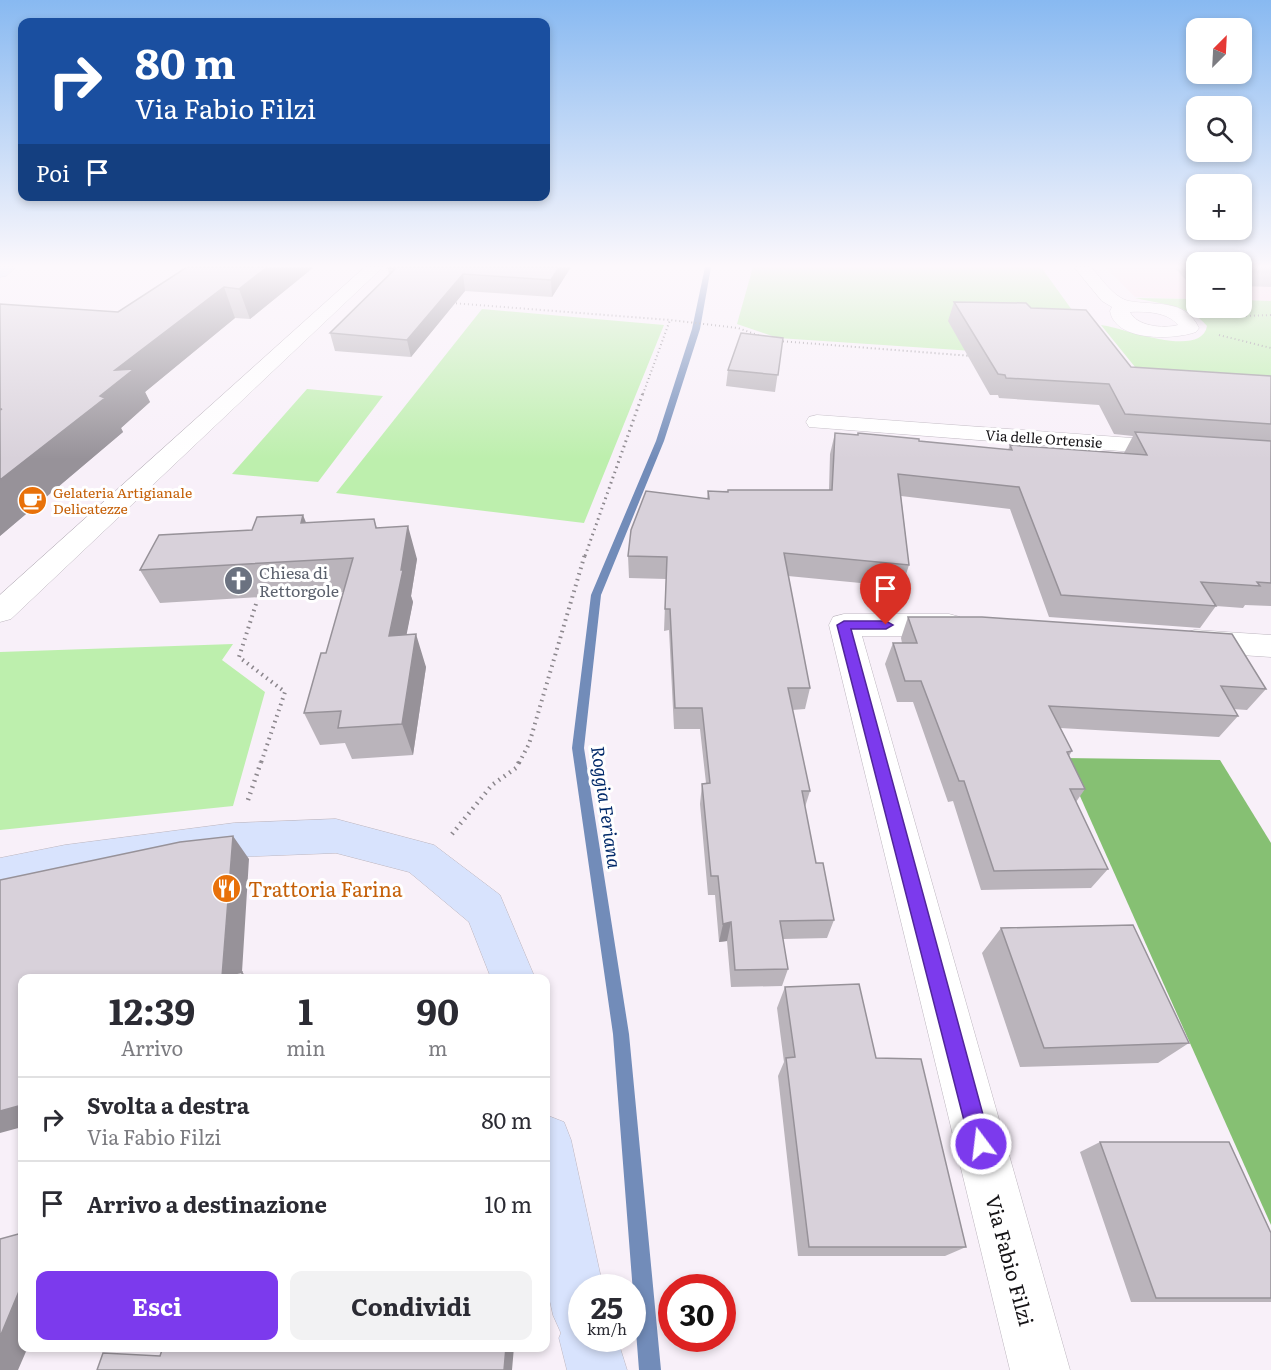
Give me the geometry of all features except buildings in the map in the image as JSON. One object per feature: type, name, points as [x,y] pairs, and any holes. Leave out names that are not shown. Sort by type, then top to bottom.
[{"type":"street","points":[[0,612],[306,331]]},
{"type":"street","name":"Via delle Ortensie","points":[[817,422],[1199,450]]},
{"type":"street","name":"Via Fabio Filzi","points":[[984,626],[844,625],[1040,1370]]},
{"type":"street","points":[[1164,639],[1271,646]]},
{"type":"street","points":[[0,876],[64,863],[234,840],[336,836],[420,857],[428,863],[485,909],[511,974]]},
{"type":"street","points":[[550,1162],[572,1274]]},
{"type":"street","points":[[592,1352],[597,1370]]},
{"type":"path","points":[[428,863],[492,785],[516,768],[529,744],[593,529],[666,331]]},
{"type":"path","points":[[746,331],[766,338]]},
{"type":"path","points":[[1212,334],[1271,348]]},
{"type":"path","points":[[776,341],[973,356]]},
{"type":"path","points":[[234,840],[285,692],[239,657],[256,604]]},
{"type":"green space","points":[[465,331],[662,331],[584,523],[336,493]]},
{"type":"green space","points":[[757,331],[1087,331],[1108,360],[778,338]]},
{"type":"green space","points":[[1106,331],[1126,331],[1176,341],[1191,340],[1202,336],[1205,331],[1271,331],[1271,384],[1151,375],[1135,367]]},
{"type":"green space","points":[[307,389],[383,396],[318,482],[232,474]]},
{"type":"green space","points":[[233,644],[222,660],[265,692],[233,806],[0,830],[0,652]]},
{"type":"green space","points":[[1063,758],[1220,760],[1271,843],[1271,1225]]},
{"type":"waterway","name":"Roggia Feriana","points":[[650,1370],[621,1034],[578,748],[596,595],[660,441],[695,331]]},
{"type":"place","name":"Gelateria Artigianale Delicatezze","points":[[32,500]]},
{"type":"place","name":"Chiesa di Rettorgole","points":[[238,581]]},
{"type":"place","name":"Trattoria Farina","points":[[227,888]]},
{"type":"route","points":[[886,625],[844,625],[981,1144]]}]
